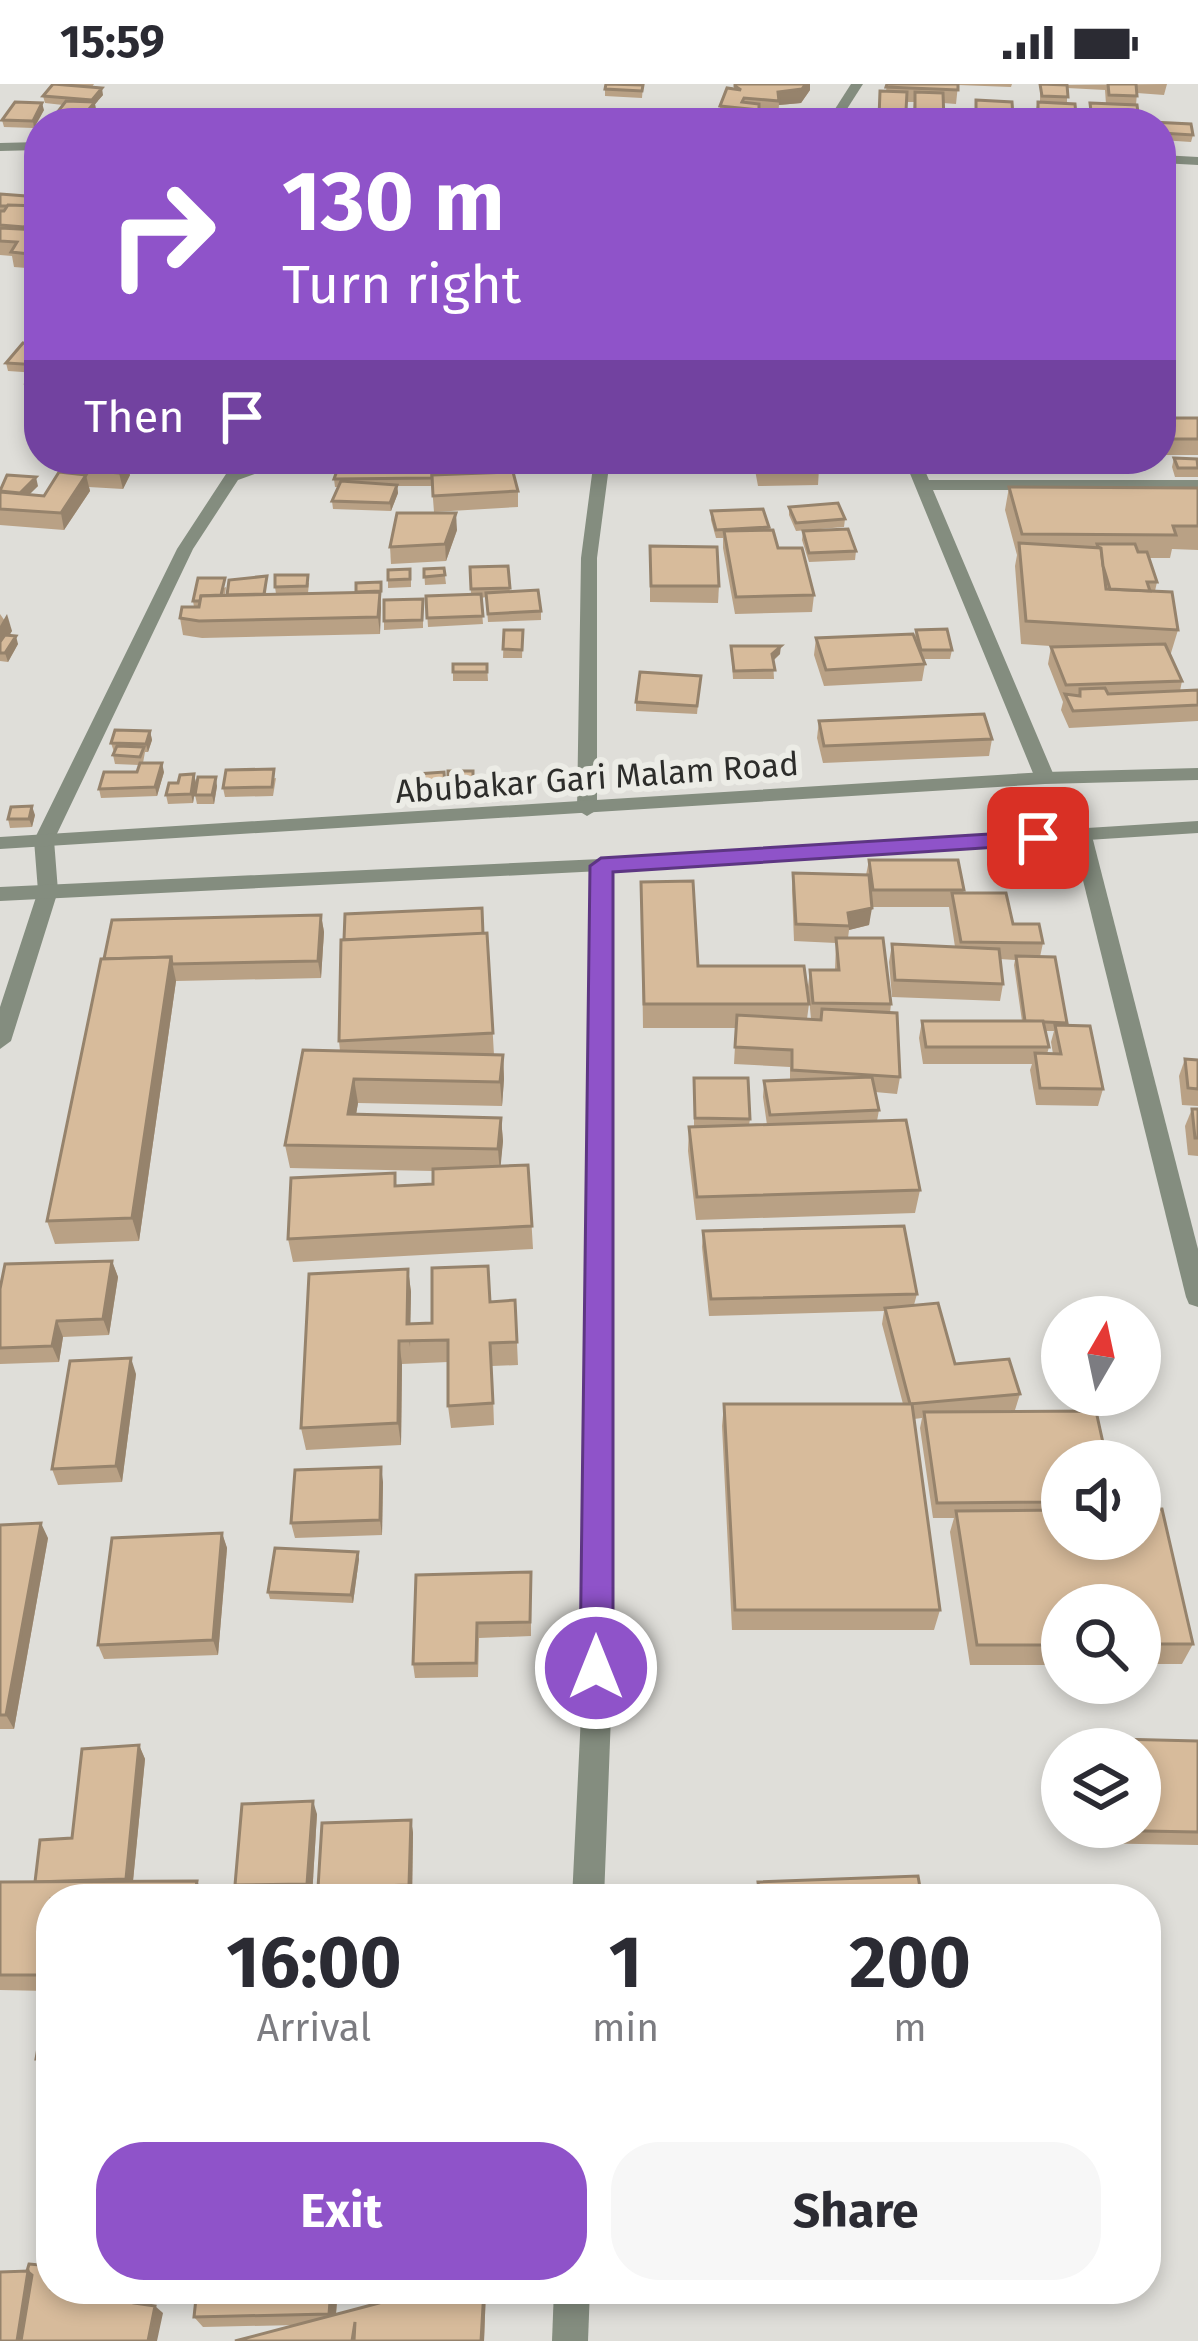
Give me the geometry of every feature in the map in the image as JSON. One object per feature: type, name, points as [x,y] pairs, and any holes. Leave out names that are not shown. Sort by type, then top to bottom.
[{"type":"street","points":[[0,1041],[49,891],[44,840],[226,474]]},
{"type":"street","points":[[587,810],[589,557],[600,474]]},
{"type":"street","points":[[919,474],[1045,778]]},
{"type":"street","points":[[923,485],[1198,485]]},
{"type":"street","name":"Abubakar Gari Malam Road","points":[[0,843],[1045,778],[1198,775]]},
{"type":"street","points":[[0,894],[601,866],[1198,827]]},
{"type":"street","points":[[1082,836],[1198,1297]]},
{"type":"street","points":[[589,1884],[596,1692],[601,866]]},
{"type":"street","points":[[569,2341],[571,2304]]},
{"type":"building","points":[[53,84],[102,88],[92,100],[43,96]]},
{"type":"building","points":[[606,84],[643,85],[642,91],[605,89]]},
{"type":"building","points":[[806,84],[802,89],[778,92],[779,101],[744,98],[742,102],[759,104],[759,108],[720,106],[727,88],[741,90],[735,86]]},
{"type":"building","points":[[958,84],[958,90],[886,87]]},
{"type":"building","points":[[1040,84],[1067,85],[1068,97],[1042,96]]},
{"type":"building","points":[[1108,84],[1136,84],[1137,96],[1109,95]]},
{"type":"building","points":[[880,91],[907,92],[906,108],[879,108]]},
{"type":"building","points":[[915,92],[943,93],[944,108],[915,108]]},
{"type":"building","points":[[976,100],[1012,102],[1012,108],[976,108]]},
{"type":"building","points":[[66,101],[95,102],[90,108],[61,108]]},
{"type":"building","points":[[15,102],[42,103],[40,108],[24,108],[24,121],[2,120]]},
{"type":"building","points":[[1038,102],[1075,104],[1075,108],[1038,108]]},
{"type":"building","points":[[1090,103],[1137,108],[1091,108]]},
{"type":"building","points":[[1176,123],[1191,124],[1193,135],[1176,134]]},
{"type":"building","points":[[0,194],[24,196],[24,206],[0,206]]},
{"type":"building","points":[[8,205],[24,206],[24,227],[0,225],[0,211]]},
{"type":"building","points":[[0,228],[24,229],[24,253],[11,252],[17,242],[0,241]]},
{"type":"building","points":[[23,343],[24,343],[24,364],[6,363]]},
{"type":"building","points":[[1176,418],[1198,418],[1198,439],[1176,439]]},
{"type":"building","points":[[1176,458],[1197,459],[1198,468],[1178,468]]},
{"type":"building","points":[[58,474],[86,475],[61,513],[0,509],[0,492],[44,496]]},
{"type":"building","points":[[336,474],[437,474],[432,478],[334,479]]},
{"type":"building","points":[[514,474],[518,491],[433,496],[432,475]]},
{"type":"building","points":[[7,475],[36,477],[20,493],[0,491]]},
{"type":"building","points":[[341,481],[397,485],[390,503],[332,501]]},
{"type":"building","points":[[1009,487],[1198,488],[1198,526],[1173,526],[1176,535],[1022,534]]},
{"type":"building","points":[[838,503],[845,519],[796,523],[789,507]]},
{"type":"building","points":[[763,509],[769,527],[716,530],[711,511]]},
{"type":"building","points":[[397,513],[456,513],[445,544],[390,547]]},
{"type":"building","points":[[848,529],[856,551],[809,553],[803,531]]},
{"type":"building","points":[[773,530],[778,548],[802,548],[814,595],[736,597],[724,531]]},
{"type":"building","points":[[1019,543],[1101,548],[1106,589],[1172,592],[1178,630],[1026,621]]},
{"type":"building","points":[[1097,544],[1135,544],[1138,552],[1147,552],[1157,582],[1147,582],[1150,591],[1110,589]]},
{"type":"building","points":[[650,546],[717,547],[719,586],[651,586]]},
{"type":"building","points":[[508,566],[510,588],[471,589],[470,567]]},
{"type":"building","points":[[444,568],[445,575],[424,577],[424,569]]},
{"type":"building","points":[[410,569],[410,579],[388,580],[388,570]]},
{"type":"building","points":[[275,575],[308,575],[307,586],[275,587]]},
{"type":"building","points":[[267,576],[264,594],[227,595],[229,580]]},
{"type":"building","points":[[198,578],[225,578],[221,595],[193,601]]},
{"type":"building","points":[[381,582],[381,591],[356,592],[356,583]]},
{"type":"building","points":[[538,590],[541,611],[488,614],[486,593]]},
{"type":"building","points":[[380,592],[378,617],[180,618],[182,607],[199,607],[201,596]]},
{"type":"building","points":[[481,594],[483,616],[427,618],[426,596]]},
{"type":"building","points":[[423,599],[422,620],[384,621],[384,600]]},
{"type":"building","points":[[947,629],[952,650],[921,650],[916,630]]},
{"type":"building","points":[[504,630],[523,630],[522,650],[503,649]]},
{"type":"building","points":[[913,634],[925,664],[826,670],[816,638]]},
{"type":"building","points":[[5,635],[16,636],[5,653],[0,653],[0,642]]},
{"type":"building","points":[[1165,644],[1182,681],[1066,685],[1051,647]]},
{"type":"building","points":[[731,646],[781,646],[772,654],[775,670],[734,671]]},
{"type":"building","points":[[453,664],[487,664],[487,672],[453,672]]},
{"type":"building","points":[[640,672],[701,676],[697,706],[636,702]]},
{"type":"building","points":[[1105,688],[1108,694],[1198,690],[1198,705],[1073,711],[1065,694],[1080,696],[1080,689]]},
{"type":"building","points":[[984,714],[992,739],[824,746],[819,721]]},
{"type":"building","points":[[115,730],[150,731],[146,744],[111,743]]},
{"type":"building","points":[[117,746],[144,747],[140,757],[113,755]]},
{"type":"building","points":[[140,763],[162,763],[155,787],[99,789],[104,772],[137,772]]},
{"type":"building","points":[[274,769],[272,787],[223,788],[226,770]]},
{"type":"building","points":[[448,771],[473,771],[473,784],[448,785]]},
{"type":"building","points":[[444,772],[445,786],[418,787],[417,774]]},
{"type":"building","points":[[194,774],[191,794],[166,795],[169,783],[178,783],[180,775]]},
{"type":"building","points":[[198,777],[216,777],[212,795],[195,795]]},
{"type":"building","points":[[32,806],[29,819],[8,819],[11,807]]},
{"type":"building","points":[[869,860],[958,860],[964,890],[873,890]]},
{"type":"building","points":[[793,873],[869,875],[872,908],[848,913],[850,926],[796,924]]},
{"type":"building","points":[[693,881],[698,966],[804,966],[809,1004],[644,1004],[641,882]]},
{"type":"building","points":[[952,893],[1006,893],[1013,924],[1039,924],[1043,943],[961,942]]},
{"type":"building","points":[[482,908],[483,934],[344,940],[345,914]]},
{"type":"building","points":[[321,915],[318,961],[172,964],[171,957],[104,959],[112,920]]},
{"type":"building","points":[[487,933],[493,1033],[339,1041],[341,940]]},
{"type":"building","points":[[836,938],[883,938],[891,1004],[813,1003],[810,970],[839,970]]},
{"type":"building","points":[[892,944],[999,949],[1003,984],[895,980]]},
{"type":"building","points":[[1016,956],[1055,957],[1067,1023],[1025,1021]]},
{"type":"building","points":[[171,957],[132,1218],[47,1221],[101,959]]},
{"type":"building","points":[[822,1009],[897,1013],[900,1077],[792,1070],[792,1050],[735,1047],[737,1015],[821,1020]]},
{"type":"building","points":[[922,1021],[1043,1021],[1049,1047],[926,1047]]},
{"type":"building","points":[[1055,1025],[1090,1026],[1103,1089],[1040,1088],[1035,1053],[1061,1054]]},
{"type":"building","points":[[303,1050],[503,1055],[500,1082],[354,1079],[348,1114],[501,1118],[498,1149],[285,1145]]},
{"type":"building","points":[[1185,1059],[1198,1060],[1198,1089],[1188,1088]]},
{"type":"building","points":[[872,1077],[879,1110],[770,1115],[764,1081]]},
{"type":"building","points":[[694,1078],[748,1078],[750,1119],[695,1118]]},
{"type":"building","points":[[1192,1109],[1198,1109],[1198,1138],[1195,1138]]},
{"type":"building","points":[[906,1120],[920,1190],[697,1197],[689,1127]]},
{"type":"building","points":[[528,1165],[532,1226],[288,1239],[291,1178],[395,1173],[395,1186],[433,1184],[433,1169]]},
{"type":"building","points":[[904,1226],[917,1294],[711,1299],[703,1231]]},
{"type":"building","points":[[112,1261],[103,1319],[57,1321],[52,1346],[0,1348],[5,1264]]},
{"type":"building","points":[[488,1266],[490,1302],[515,1300],[517,1342],[490,1343],[493,1403],[448,1406],[448,1340],[399,1341],[398,1423],[301,1428],[309,1274],[408,1269],[407,1324],[432,1323],[432,1268]]},
{"type":"building","points":[[938,1303],[955,1364],[1009,1359],[1020,1394],[910,1404],[885,1308]]},
{"type":"building","points":[[131,1358],[116,1466],[52,1469],[70,1361]]},
{"type":"building","points":[[724,1404],[912,1404],[940,1610],[735,1610]]},
{"type":"building","points":[[924,1412],[1097,1416],[1102,1440],[1041,1440],[1041,1502],[937,1503]]},
{"type":"building","points":[[381,1467],[380,1520],[291,1523],[295,1470]]},
{"type":"building","points":[[1162,1509],[1193,1644],[1161,1644],[1161,1584],[1041,1584],[1041,1645],[977,1645],[956,1511],[1041,1510],[1041,1560],[1161,1560]]},
{"type":"building","points":[[41,1523],[6,1715],[0,1715],[0,1525]]},
{"type":"building","points":[[222,1533],[213,1640],[98,1645],[112,1538]]},
{"type":"building","points":[[275,1548],[358,1552],[351,1595],[268,1592]]},
{"type":"building","points":[[531,1572],[530,1622],[477,1623],[476,1663],[413,1664],[416,1575]]},
{"type":"building","points":[[1161,1740],[1198,1741],[1198,1832],[1161,1831]]},
{"type":"building","points":[[139,1745],[126,1879],[35,1882],[40,1840],[72,1838],[82,1749]]},
{"type":"building","points":[[313,1801],[307,1884],[235,1884],[242,1804]]},
{"type":"building","points":[[411,1820],[409,1884],[318,1884],[322,1823]]},
{"type":"building","points":[[918,1876],[919,1884],[758,1884]]},
{"type":"building","points":[[197,1881],[36,1884],[36,1975],[0,1975],[0,1882]]},
{"type":"building","points":[[29,2264],[36,2265],[36,2304],[155,2306],[148,2341],[21,2341],[32,2275],[27,2271]]},
{"type":"building","points":[[28,2271],[17,2341],[0,2341],[0,2272]]},
{"type":"building","points":[[195,2304],[330,2304],[329,2314],[194,2317]]},
{"type":"building","points":[[375,2304],[483,2304],[481,2341],[354,2341],[355,2322],[352,2341],[235,2341]]},
{"type":"route","points":[[596,1668],[601,866],[1038,838]]}]
